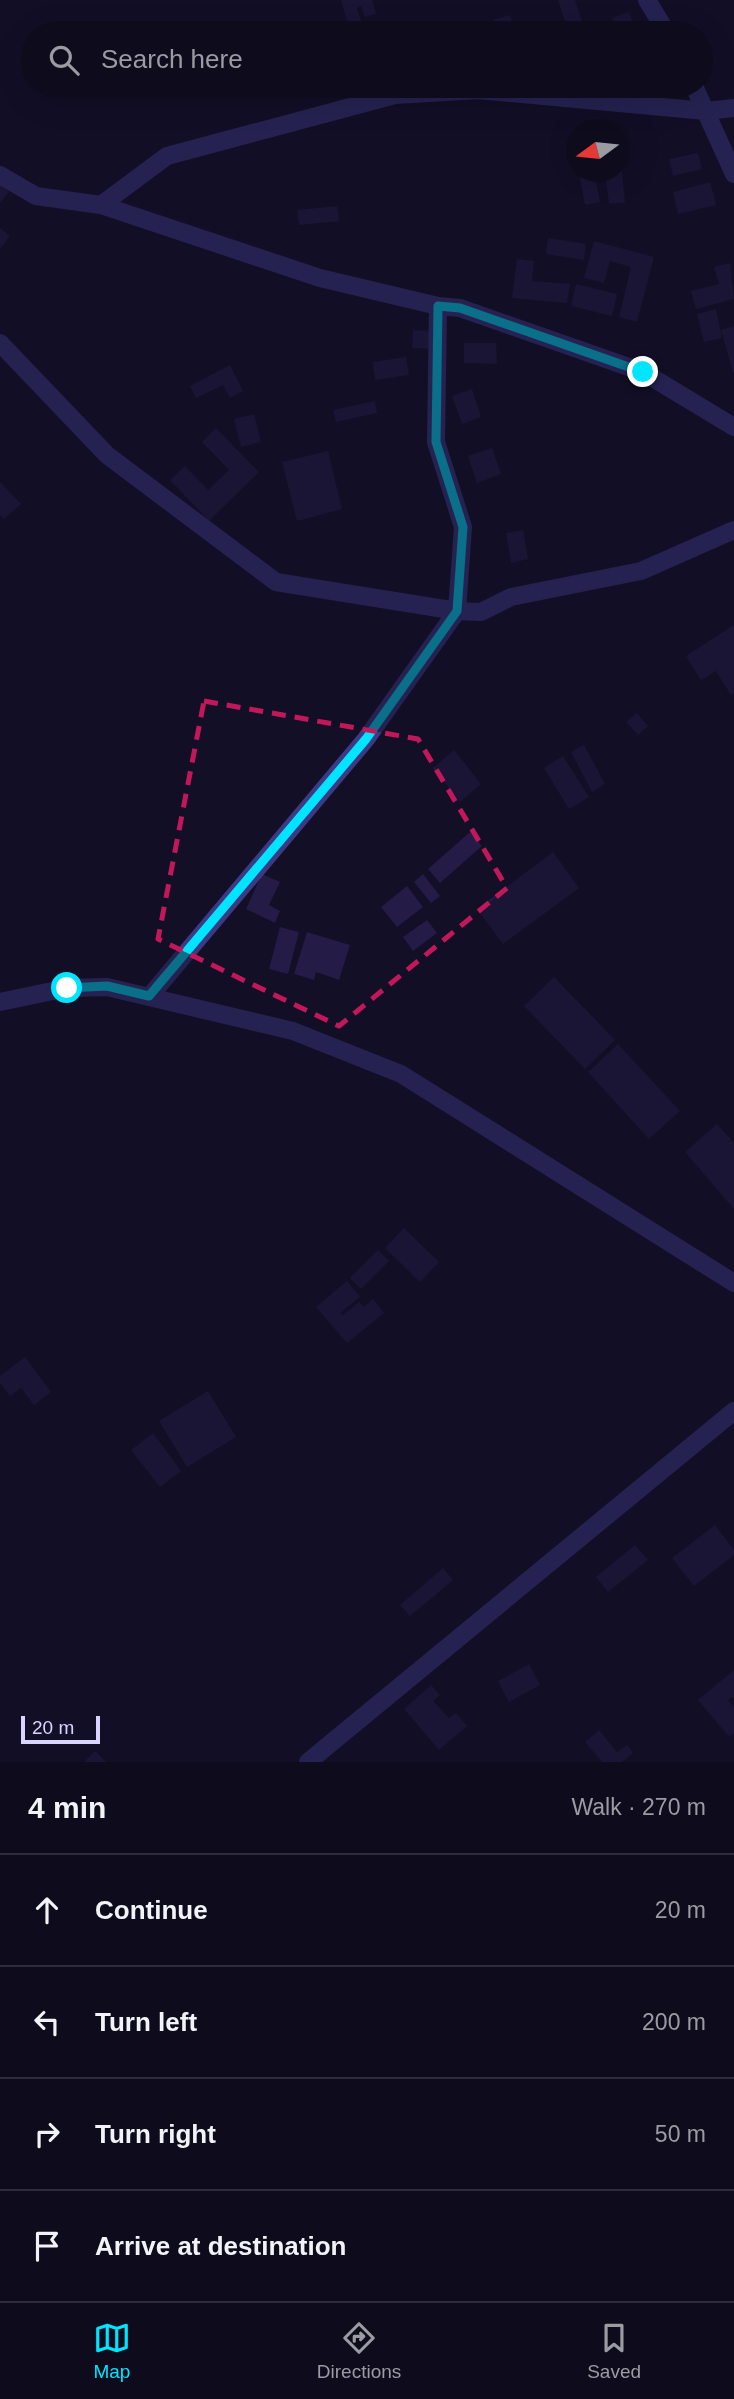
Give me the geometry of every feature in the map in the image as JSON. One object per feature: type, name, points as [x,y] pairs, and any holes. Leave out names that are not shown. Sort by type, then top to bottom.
[{"type":"street","points":[[647,0],[660,21]]},
{"type":"street","points":[[101,205],[167,156],[385,98]]},
{"type":"street","points":[[565,98],[706,111],[734,108]]},
{"type":"street","points":[[700,98],[734,174]]},
{"type":"street","points":[[0,175],[36,196],[101,205],[320,278],[438,306],[460,308],[643,372],[734,427]]},
{"type":"street","points":[[149,996],[366,739],[457,611],[463,527],[436,442],[438,306]]},
{"type":"street","points":[[0,343],[107,455],[276,582],[457,611],[481,612],[511,597],[641,571],[734,530]]},
{"type":"street","points":[[0,1002],[67,988],[107,986],[293,1031],[401,1074],[734,1283]]},
{"type":"street","points":[[308,1762],[734,1411]]},
{"type":"highlighted area","points":[[204,701],[418,739],[507,888],[339,1026],[158,939]]},
{"type":"building","points":[[341,0],[372,0],[376,14],[365,17],[361,6],[357,8],[361,21],[347,21]]},
{"type":"building","points":[[558,0],[575,0],[582,21],[565,21]]},
{"type":"building","points":[[629,12],[632,21],[613,21],[612,18]]},
{"type":"building","points":[[510,15],[512,21],[493,21]]},
{"type":"building","points":[[698,153],[702,169],[673,176],[669,159]]},
{"type":"building","points":[[581,182],[596,182],[600,202],[585,205]]},
{"type":"building","points":[[606,182],[623,182],[625,202],[609,204]]},
{"type":"building","points":[[710,182],[716,205],[678,214],[673,192]]},
{"type":"building","points":[[0,184],[9,192],[0,203]]},
{"type":"building","points":[[337,206],[339,221],[299,225],[297,210]]},
{"type":"building","points":[[0,228],[10,236],[0,249]]},
{"type":"building","points":[[548,238],[586,244],[584,260],[546,254]]},
{"type":"building","points":[[594,241],[654,257],[637,322],[619,317],[631,267],[610,261],[604,283],[584,278]]},
{"type":"building","points":[[517,259],[534,261],[532,281],[570,284],[567,303],[512,298]]},
{"type":"building","points":[[730,263],[734,299],[696,309],[691,291],[719,284],[714,267]]},
{"type":"building","points":[[576,284],[617,294],[612,316],[571,306]]},
{"type":"building","points":[[716,309],[722,338],[704,342],[697,314]]},
{"type":"building","points":[[734,326],[734,372],[733,372],[721,330]]},
{"type":"building","points":[[413,330],[436,331],[435,349],[412,348]]},
{"type":"building","points":[[464,343],[496,343],[497,364],[464,363]]},
{"type":"building","points":[[406,357],[409,375],[375,380],[373,362]]},
{"type":"building","points":[[230,365],[243,391],[230,398],[223,385],[196,398],[190,386]]},
{"type":"building","points":[[472,389],[481,417],[462,424],[452,396]]},
{"type":"building","points":[[375,401],[377,413],[336,422],[333,410]]},
{"type":"building","points":[[254,414],[261,442],[241,447],[234,419]]},
{"type":"building","points":[[216,428],[259,472],[209,521],[170,480],[185,466],[208,490],[229,470],[202,442]]},
{"type":"building","points":[[492,448],[501,474],[477,483],[468,456]]},
{"type":"building","points":[[328,451],[342,509],[297,521],[282,462]]},
{"type":"building","points":[[0,482],[21,504],[4,519],[0,515]]},
{"type":"building","points":[[523,530],[528,559],[511,563],[506,533]]},
{"type":"building","points":[[734,625],[734,693],[731,695],[716,671],[701,680],[686,656]]},
{"type":"building","points":[[637,713],[648,726],[638,735],[626,722]]},
{"type":"building","points":[[584,745],[605,784],[592,792],[571,752]]},
{"type":"building","points":[[454,750],[481,784],[460,802],[433,768]]},
{"type":"building","points":[[563,756],[589,797],[569,809],[544,768]]},
{"type":"building","points":[[470,832],[482,846],[440,883],[428,869]]},
{"type":"building","points":[[553,852],[579,888],[503,944],[477,909]]},
{"type":"building","points":[[262,874],[280,882],[269,905],[280,911],[275,923],[246,909]]},
{"type":"building","points":[[423,874],[440,896],[431,903],[414,882]]},
{"type":"building","points":[[407,886],[423,907],[397,927],[381,907]]},
{"type":"building","points":[[427,920],[437,933],[413,951],[403,937]]},
{"type":"building","points":[[280,927],[299,932],[288,974],[269,969]]},
{"type":"building","points":[[307,932],[350,945],[339,980],[316,972],[314,980],[294,974]]},
{"type":"building","points":[[554,977],[615,1040],[585,1069],[524,1006]]},
{"type":"building","points":[[618,1044],[680,1111],[649,1139],[588,1072]]},
{"type":"building","points":[[717,1124],[734,1143],[734,1209],[685,1152]]},
{"type":"building","points":[[404,1228],[439,1262],[420,1282],[385,1248]]},
{"type":"building","points":[[378,1250],[389,1261],[361,1289],[350,1278]]},
{"type":"building","points":[[347,1281],[360,1297],[340,1313],[343,1315],[359,1302],[364,1307],[373,1299],[384,1313],[347,1343],[316,1307]]},
{"type":"building","points":[[25,1357],[51,1392],[34,1405],[21,1388],[10,1396],[0,1383],[0,1376]]},
{"type":"building","points":[[208,1391],[236,1437],[187,1467],[159,1421]]},
{"type":"building","points":[[153,1433],[181,1471],[160,1487],[131,1450]]},
{"type":"building","points":[[715,1525],[734,1550],[734,1555],[694,1586],[672,1558]]},
{"type":"building","points":[[635,1545],[648,1560],[608,1592],[596,1577]]},
{"type":"building","points":[[443,1568],[453,1580],[410,1616],[400,1605]]},
{"type":"building","points":[[529,1664],[540,1685],[509,1702],[498,1681]]},
{"type":"building","points":[[734,1670],[734,1700],[732,1697],[728,1700],[734,1707],[734,1733],[729,1737],[698,1700]]},
{"type":"building","points":[[431,1685],[440,1695],[433,1701],[449,1718],[456,1713],[467,1726],[439,1750],[404,1709]]},
{"type":"building","points":[[599,1730],[617,1752],[627,1745],[633,1753],[622,1762],[602,1762],[585,1742]]},
{"type":"building","points":[[95,1751],[106,1762],[84,1762]]},
{"type":"route","points":[[67,988],[107,986],[149,996],[366,739],[457,611],[463,527],[436,442],[438,306],[460,308],[643,372]]}]
